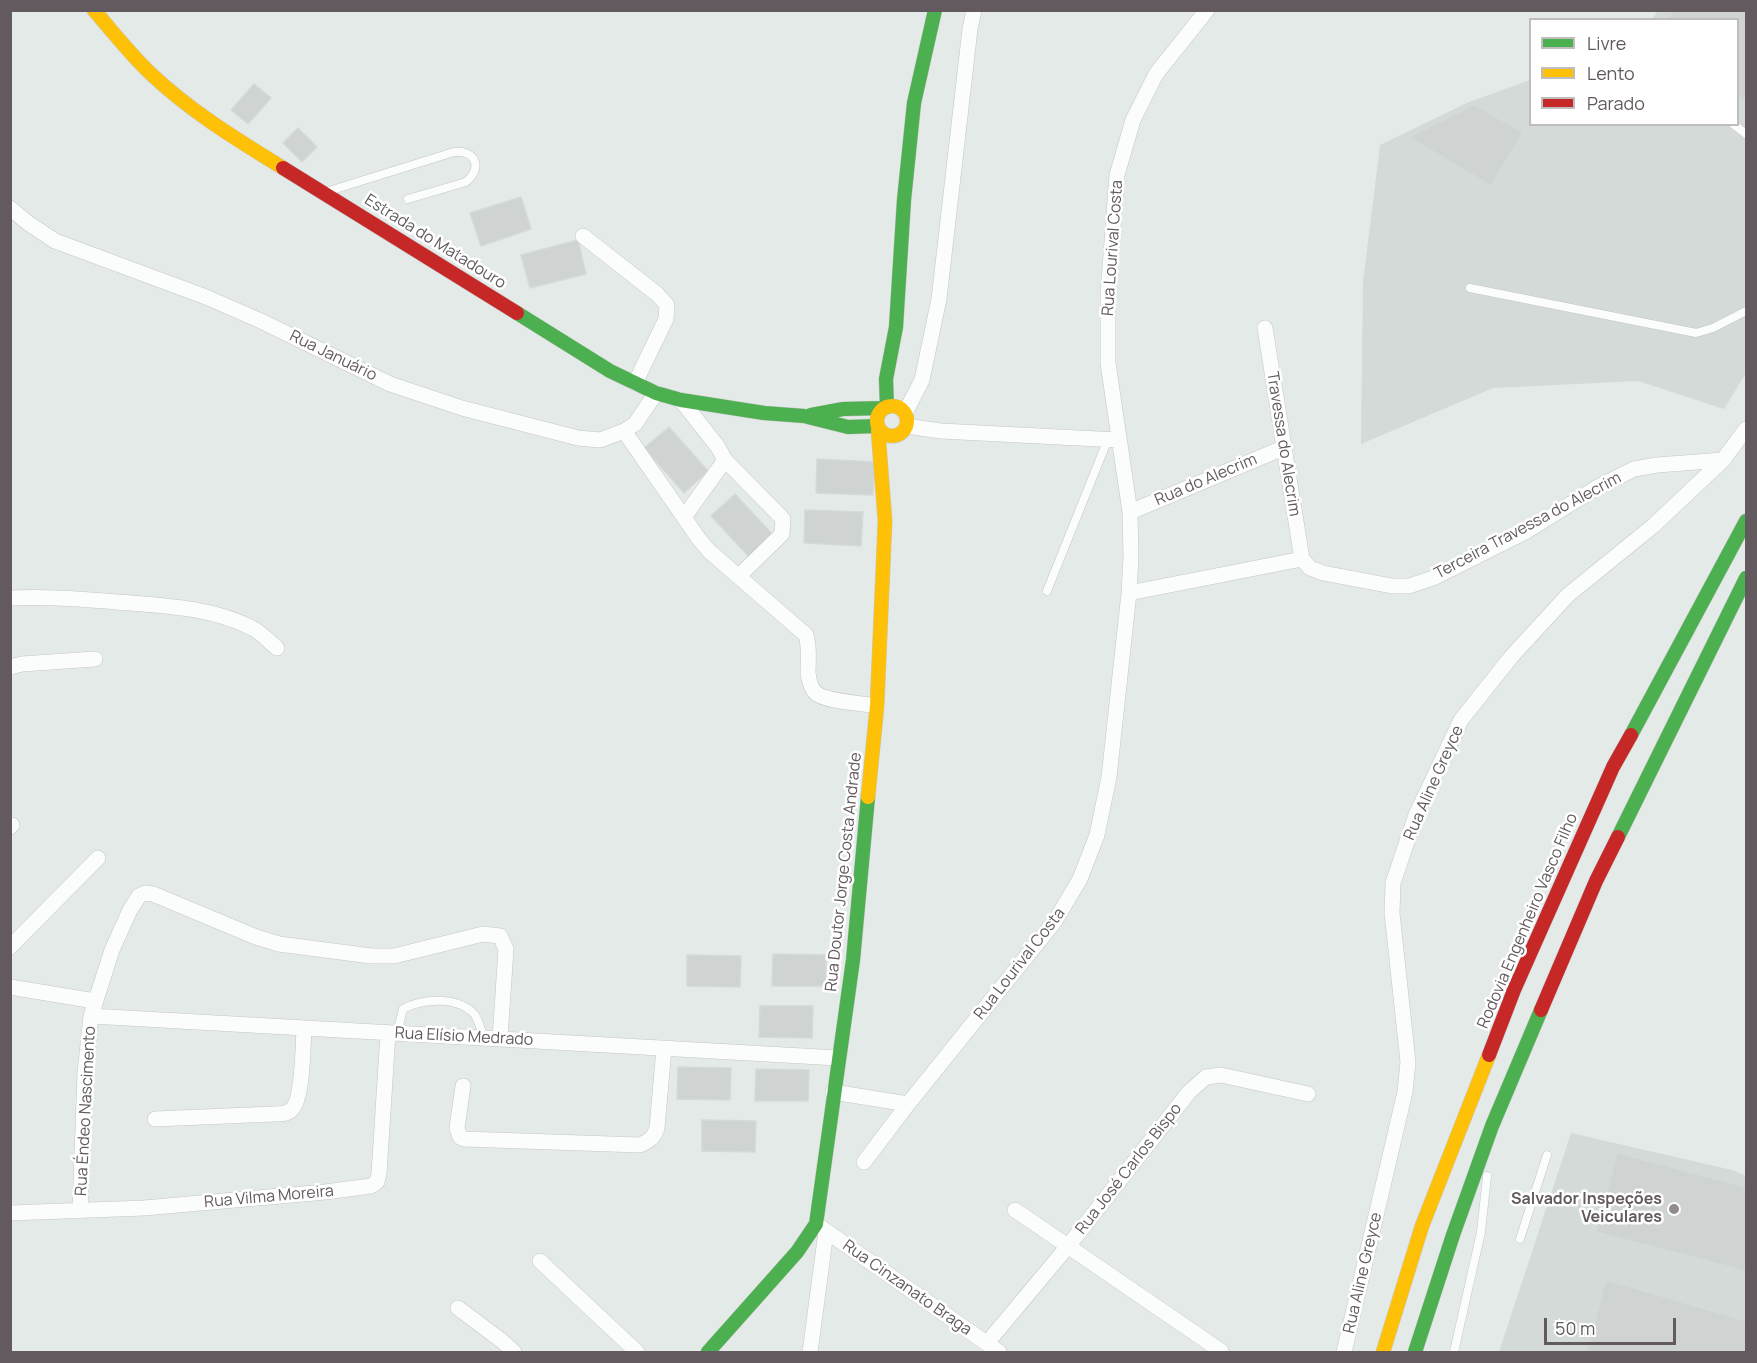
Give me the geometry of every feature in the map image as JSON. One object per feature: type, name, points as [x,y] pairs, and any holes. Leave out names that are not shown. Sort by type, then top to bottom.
[{"type":"main road","name":"Estrada do Matadouro","points":[[94,10],[149,72],[188,106],[222,130],[610,370],[656,393],[681,400],[764,413],[804,416],[848,427],[878,428],[890,437],[897,436],[897,416],[843,410],[804,416]]},
{"type":"main road","points":[[897,416],[886,379],[896,327],[904,200],[914,103],[935,10]]},
{"type":"main road","points":[[896,327],[901,355],[901,383],[897,416],[898,451]]},
{"type":"main road","points":[[878,428],[877,416],[897,416]]},
{"type":"main road","name":"Rua Doutor Jorge Costa Andrade","points":[[821,1228],[833,1092],[853,960],[878,706],[885,521],[878,428]]},
{"type":"main road","name":"Rua Doutor Jorge Costa Andrade","points":[[885,521],[895,470]]},
{"type":"main road","name":"Rodovia Engenheiro Vasco Filho","points":[[1383,1353],[1422,1226],[1514,990],[1612,767],[1746,521]]},
{"type":"main road","points":[[1415,1353],[1453,1235],[1492,1126],[1596,881],[1746,578]]},
{"type":"main road","points":[[708,1353],[821,1228]]},
{"type":"street","points":[[974,10],[939,299],[922,380],[897,416],[941,431],[1113,439]]},
{"type":"street","name":"Rua Lourival Costa","points":[[864,1162],[1055,921],[1080,879],[1097,835],[1109,777],[1129,593],[1130,512],[1113,439],[1108,363],[1108,294],[1117,175],[1133,120],[1156,74],[1207,10]]},
{"type":"street","name":"Rua Januário","points":[[10,208],[55,241],[206,297],[261,321],[390,384],[462,408],[578,438],[600,440],[635,424],[656,393]]},
{"type":"street","points":[[583,236],[657,294],[667,305],[666,319],[635,382]]},
{"type":"street","name":"Travessa do Alecrim","points":[[1265,328],[1302,560]]},
{"type":"street","points":[[681,400],[718,447],[724,460],[783,519],[782,534],[740,576]]},
{"type":"street","name":"Rua Aline Greyce","points":[[1344,1353],[1406,1092],[1408,1062],[1392,913],[1393,883],[1416,815],[1461,720],[1510,657],[1568,595],[1653,526],[1723,460],[1746,429]]},
{"type":"street","points":[[624,431],[710,551],[806,635],[810,652],[808,673],[810,685],[816,694],[826,698],[878,706]]},
{"type":"street","name":"Rua do Alecrim","points":[[1130,512],[1283,448]]},
{"type":"street","points":[[684,517],[724,460]]},
{"type":"street","name":"Terceira Travessa do Alecrim","points":[[1302,560],[1310,568],[1323,573],[1392,586],[1409,586],[1433,579],[1527,531],[1596,488],[1634,470],[1657,465],[1723,460]]},
{"type":"street","points":[[1129,593],[1302,560]]},
{"type":"street","points":[[10,598],[93,600],[177,607],[219,616],[254,628],[277,648]]},
{"type":"street","points":[[10,667],[22,664],[95,659]]},
{"type":"street","points":[[10,947],[98,858]]},
{"type":"street","name":"Rua Éndeo Nascimento","points":[[80,1211],[86,1072],[93,1008],[112,950],[130,910],[139,897],[145,893],[153,894],[256,937],[279,944],[371,956],[394,956],[483,934],[500,936],[506,950],[501,1038]]},
{"type":"street","name":"Rua Elísio Medrado","points":[[10,987],[93,1008],[304,1028],[838,1058]]},
{"type":"street","points":[[155,1119],[287,1113],[297,1104],[304,1028]]},
{"type":"street","name":"Rua Vilma Moreira","points":[[10,1213],[80,1211],[325,1192],[371,1186],[377,1182],[379,1174],[393,1033]]},
{"type":"street","points":[[463,1086],[457,1128],[460,1137],[464,1139],[630,1147],[648,1142],[654,1136],[657,1128],[664,1048]]},
{"type":"street","name":"Rua José Carlos Bispo","points":[[993,1348],[1069,1245],[1190,1092],[1206,1077],[1221,1075],[1308,1094]]},
{"type":"street","points":[[833,1092],[908,1104]]},
{"type":"street","points":[[1015,1210],[1221,1351]]},
{"type":"street","points":[[810,1353],[821,1228]]},
{"type":"street","name":"Rua Cinzanato Braga","points":[[821,1228],[993,1348]]},
{"type":"street","points":[[540,1261],[637,1353]]},
{"type":"street","points":[[458,1308],[502,1341],[514,1353]]},
{"type":"lane","points":[[324,192],[454,152],[463,151],[470,154],[475,162],[476,170],[466,182],[408,199]]},
{"type":"lane","points":[[1470,288],[1696,333],[1713,328],[1746,311]]},
{"type":"lane","points":[[1047,591],[1113,439]]},
{"type":"lane","points":[[393,1033],[403,1009],[415,1003],[430,1001],[455,1003],[466,1007],[476,1017],[484,1038]]},
{"type":"lane","points":[[1454,1353],[1481,1232],[1492,1126]]},
{"type":"lane","points":[[1520,1239],[1547,1155]]},
{"type":"shaded area","points":[[1658,11],[1746,11],[1746,373],[1724,409],[1638,381],[1493,388],[1361,444],[1363,282],[1380,145],[1469,102],[1529,80],[1529,126],[1739,126],[1739,18],[1653,18]]},
{"type":"shaded area","points":[[1571,1133],[1732,1170],[1746,1176],[1746,1352],[1499,1352]]},
{"type":"building","points":[[1673,10],[1746,10],[1746,101],[1739,97],[1739,18],[1668,18]]},
{"type":"building","points":[[254,84],[271,98],[248,124],[231,110]]},
{"type":"building","points":[[1474,105],[1523,132],[1491,186],[1409,137]]},
{"type":"building","points":[[298,128],[317,147],[302,162],[283,143]]},
{"type":"building","points":[[521,197],[531,229],[481,246],[470,213]]},
{"type":"building","points":[[578,240],[586,274],[530,288],[521,255]]},
{"type":"building","points":[[669,427],[708,471],[684,493],[644,448]]},
{"type":"building","points":[[817,459],[875,462],[873,495],[816,493]]},
{"type":"building","points":[[735,494],[775,537],[751,559],[711,516]]},
{"type":"building","points":[[805,510],[863,512],[861,546],[804,543]]},
{"type":"building","points":[[773,954],[826,955],[826,986],[772,986]]},
{"type":"building","points":[[687,955],[741,956],[740,987],[687,986]]},
{"type":"building","points":[[760,1006],[813,1006],[812,1038],[759,1037]]},
{"type":"building","points":[[678,1067],[731,1068],[730,1100],[677,1099]]},
{"type":"building","points":[[756,1069],[809,1070],[808,1101],[755,1101]]},
{"type":"building","points":[[702,1120],[756,1121],[755,1152],[702,1151]]},
{"type":"building","name":"Salvador Inspeções Veiculares","points":[[1617,1153],[1746,1187],[1746,1271],[1596,1232]]},
{"type":"building","points":[[1606,1280],[1746,1321],[1746,1352],[1587,1352]]},
{"type":"traffic: fast","points":[[887,407],[886,379],[896,327],[904,200],[914,103],[935,10]]},
{"type":"traffic: fast","points":[[517,313],[610,371],[656,393],[681,400],[764,413],[804,416],[848,427],[877,426]]},
{"type":"traffic: fast","points":[[811,415],[843,409],[884,408]]},
{"type":"traffic: fast","points":[[1631,735],[1746,521]]},
{"type":"traffic: fast","points":[[1618,837],[1746,578]]},
{"type":"traffic: fast","points":[[708,1352],[797,1252],[816,1224],[853,960],[868,797]]},
{"type":"traffic: fast","points":[[1415,1352],[1492,1126],[1541,1010]]},
{"type":"traffic: slow","points":[[94,10],[135,58],[165,87],[214,124],[283,168]]},
{"type":"traffic: slow","points":[[892,406],[903,410],[907,421],[903,432],[892,436],[881,432],[877,421],[881,410],[892,406]]},
{"type":"traffic: slow","points":[[868,797],[877,706],[885,521],[878,430]]},
{"type":"traffic: slow","points":[[1383,1352],[1422,1226],[1489,1055]]},
{"type":"traffic: jam","points":[[283,168],[517,313]]},
{"type":"traffic: jam","points":[[1489,1055],[1514,990],[1613,767],[1631,735]]},
{"type":"traffic: jam","points":[[1541,1010],[1596,881],[1618,837]]},
{"type":"place","name":"Salvador Inspeções Veiculares","points":[[1674,1209]]}]
